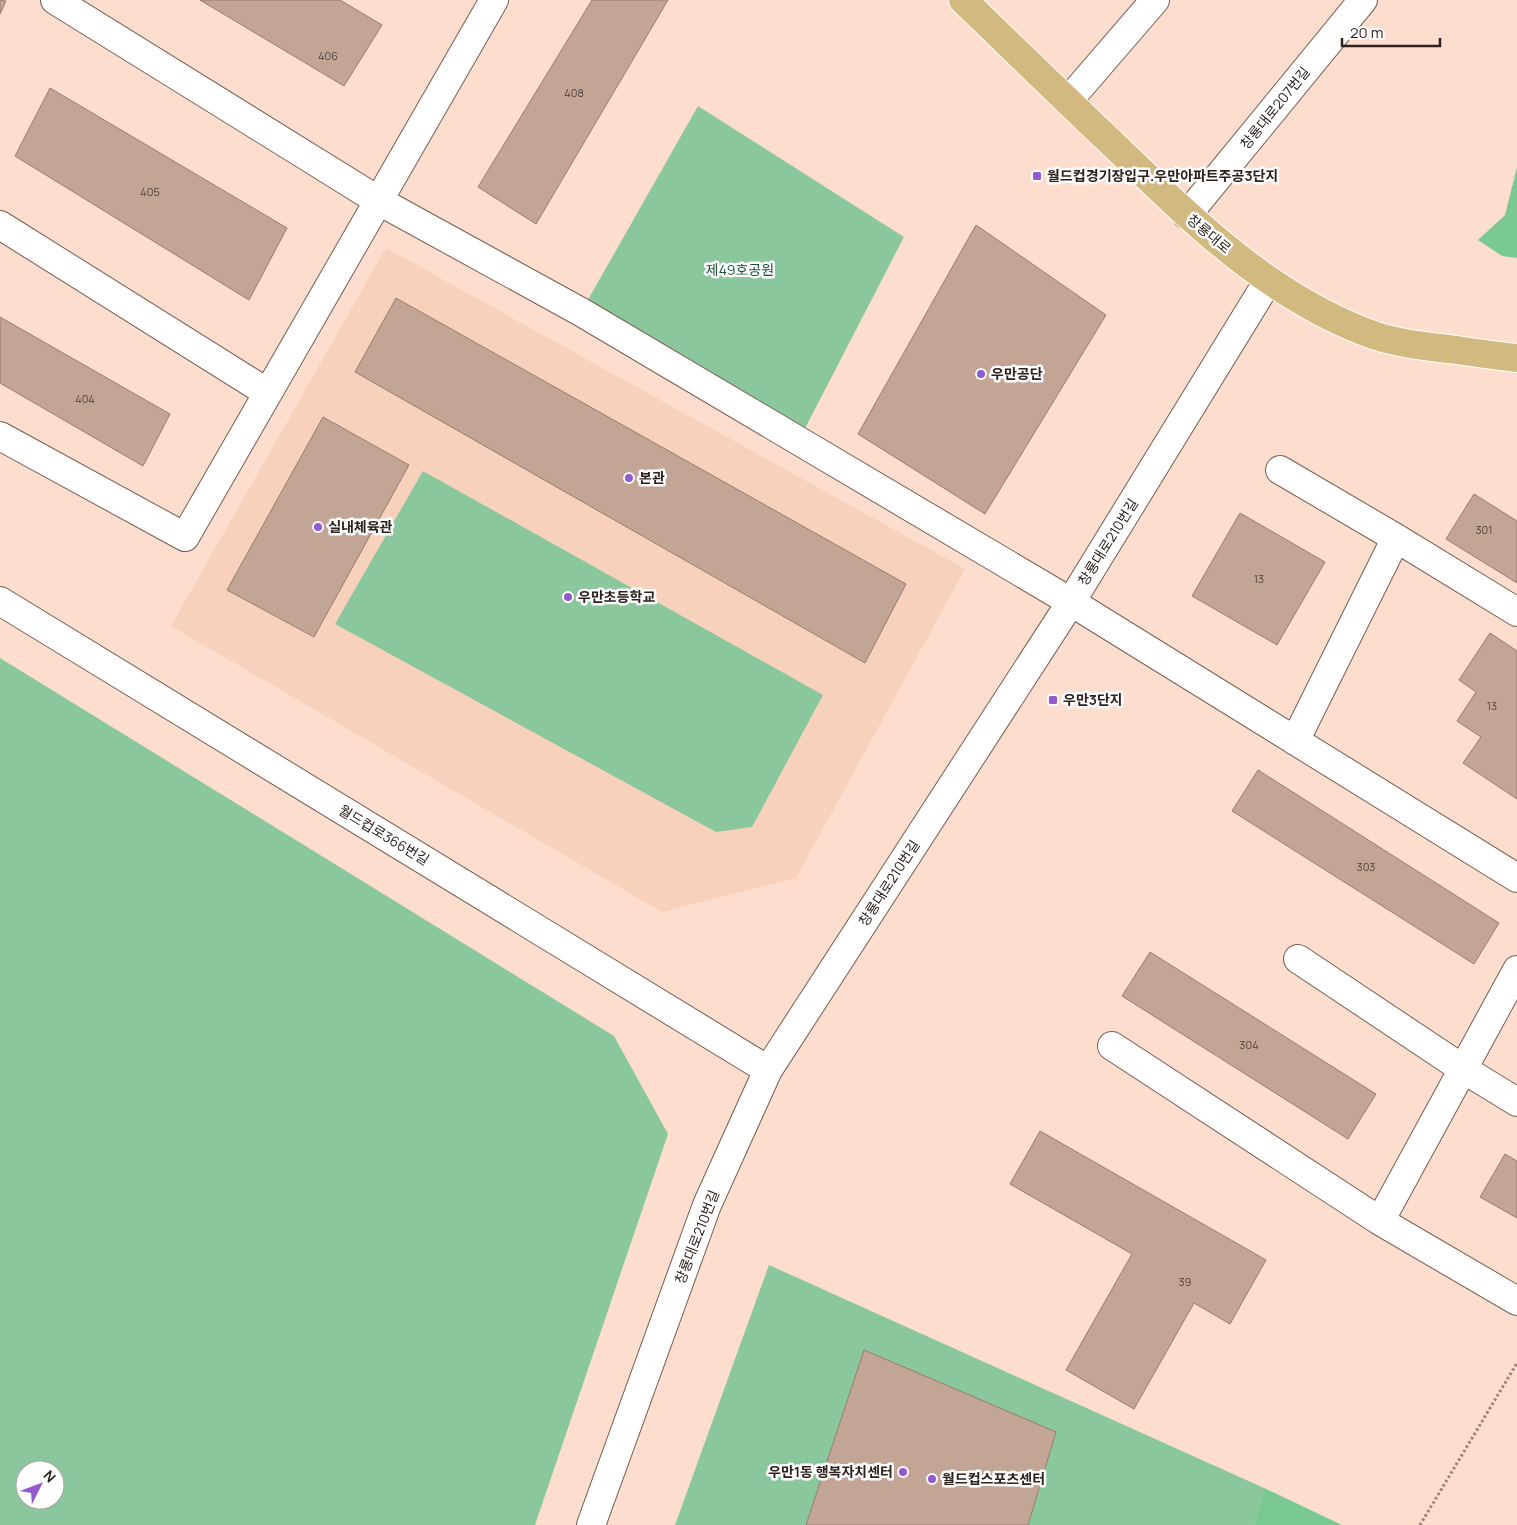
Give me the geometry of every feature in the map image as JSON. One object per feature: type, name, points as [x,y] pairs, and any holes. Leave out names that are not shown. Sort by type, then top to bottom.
[{"type":"main road","name":"창룡대로","points":[[963,0],[1187,215],[1230,252],[1268,281],[1334,318],[1376,336],[1422,346],[1517,358]]},
{"type":"street","points":[[55,0],[379,201],[581,312],[1071,602],[1517,878]]},
{"type":"street","points":[[0,436],[185,537],[494,0]]},
{"type":"street","points":[[1068,101],[1155,0]]},
{"type":"street","name":"창룡대로207번길","points":[[1187,215],[1363,0]]},
{"type":"street","points":[[0,225],[268,393]]},
{"type":"street","name":"창룡대로210번길","points":[[591,1525],[707,1205],[768,1070],[1071,602],[1268,281]]},
{"type":"street","points":[[1280,470],[1517,612]]},
{"type":"street","points":[[1295,741],[1396,538]]},
{"type":"street","name":"월드컵로366번길","points":[[0,601],[768,1070]]},
{"type":"street","points":[[1298,959],[1463,1069],[1517,1102]]},
{"type":"street","points":[[1380,1221],[1517,970]]},
{"type":"street","points":[[1112,1046],[1380,1221],[1517,1301]]},
{"type":"path","points":[[1420,1525],[1517,1363]]},
{"type":"shaded area","name":"우만초등학교","points":[[386,248],[965,569],[796,878],[662,912],[171,626]]},
{"type":"green space","name":"제49호공원","points":[[698,106],[904,237],[799,440],[581,312]]},
{"type":"green space","points":[[1517,167],[1517,258],[1502,256],[1478,240],[1505,215]]},
{"type":"green space","points":[[423,471],[823,695],[752,827],[716,832],[335,624]]},
{"type":"green space","points":[[0,658],[614,1036],[668,1134],[535,1525],[0,1525]]},
{"type":"green space","points":[[769,1265],[1264,1488],[1254,1525],[675,1525]]},
{"type":"green space","points":[[1264,1488],[1342,1525],[1254,1525]]},
{"type":"building","points":[[0,0],[6,1],[0,14]]},
{"type":"building","points":[[200,0],[340,0],[382,25],[344,86]]},
{"type":"building","points":[[592,0],[668,0],[536,224],[478,187]]},
{"type":"building","points":[[50,88],[287,228],[249,300],[15,156]]},
{"type":"building","name":"우만공단","points":[[976,225],[1106,315],[985,514],[858,434]]},
{"type":"building","name":"본관","points":[[396,298],[906,584],[865,663],[355,372]]},
{"type":"building","points":[[0,317],[170,414],[143,466],[0,383]]},
{"type":"building","name":"실내체육관","points":[[323,417],[409,465],[314,637],[227,590]]},
{"type":"building","points":[[1474,494],[1517,521],[1517,583],[1446,539]]},
{"type":"building","points":[[1240,513],[1325,562],[1277,645],[1192,596]]},
{"type":"building","points":[[1490,633],[1517,651],[1517,799],[1463,763],[1481,737],[1457,721],[1476,692],[1459,680]]},
{"type":"building","points":[[1258,770],[1499,923],[1474,964],[1232,811]]},
{"type":"building","points":[[1150,952],[1376,1094],[1348,1139],[1122,996]]},
{"type":"building","points":[[1040,1131],[1266,1260],[1230,1324],[1194,1303],[1134,1409],[1066,1370],[1132,1254],[1010,1184]]},
{"type":"building","points":[[1505,1154],[1517,1161],[1517,1218],[1480,1197]]},
{"type":"building","name":"월드컵스포츠센터","points":[[864,1350],[1056,1432],[1028,1525],[806,1525]]},
{"type":"place","name":"월드컵경기장입구.우만아파트주공3단지","points":[[1037,176]]},
{"type":"place","name":"우만공단","points":[[981,374]]},
{"type":"place","name":"본관","points":[[629,478]]},
{"type":"place","name":"실내체육관","points":[[318,527]]},
{"type":"place","name":"우만초등학교","points":[[568,597]]},
{"type":"place","name":"우만3단지","points":[[1053,700]]},
{"type":"place","name":"우만1동 행복자치센터","points":[[903,1472]]},
{"type":"place","name":"월드컵스포츠센터","points":[[932,1479]]}]
